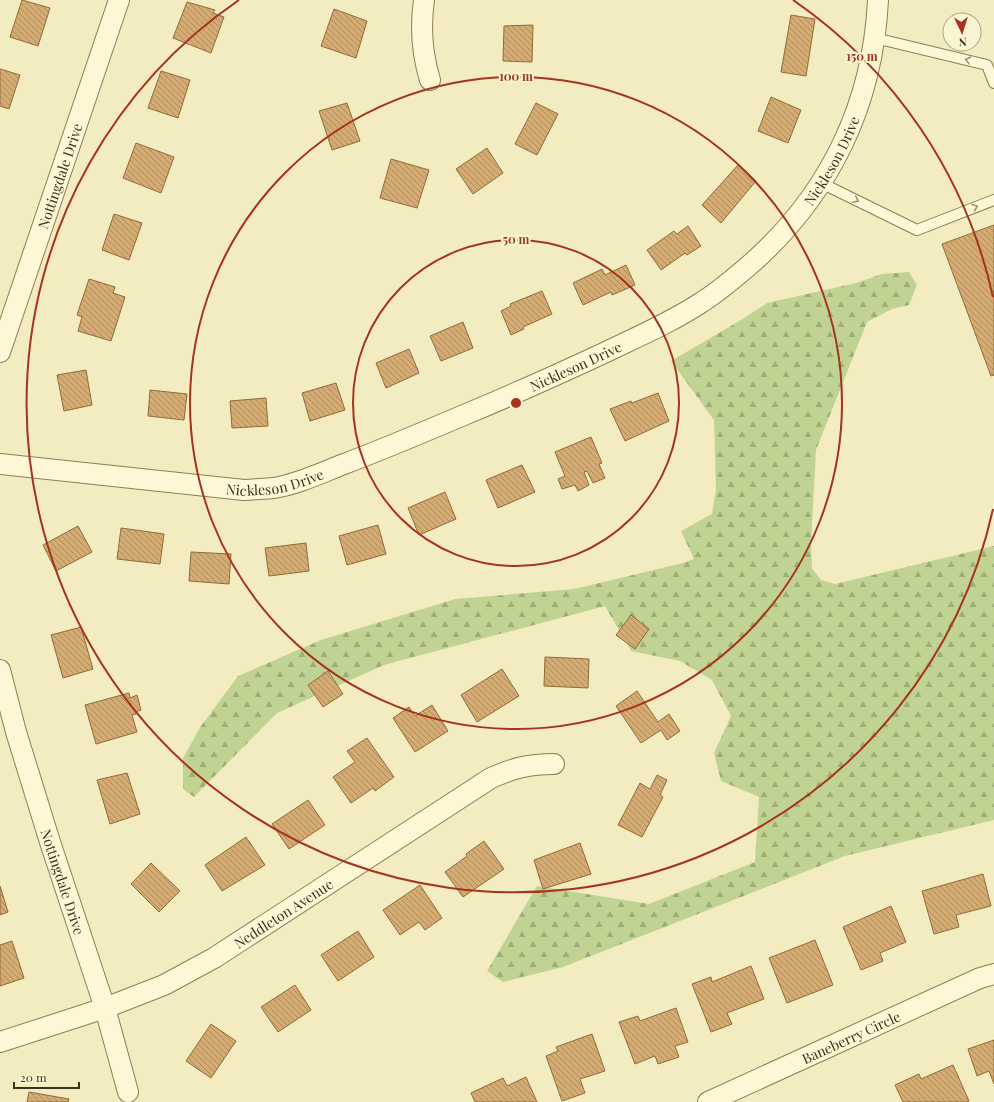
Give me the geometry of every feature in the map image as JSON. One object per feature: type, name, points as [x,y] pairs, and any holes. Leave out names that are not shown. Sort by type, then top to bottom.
[{"type":"street","name":"Nottingdale Drive","points":[[0,352],[119,0]]},
{"type":"street","points":[[424,0],[421,19],[422,42],[426,69],[430,80]]},
{"type":"street","name":"Nickleson Drive","points":[[0,464],[244,490],[275,488],[299,482],[391,446],[524,390],[669,321],[702,302],[732,281],[773,244],[803,209],[821,183],[842,148],[861,99],[870,66],[875,38],[878,0]]},
{"type":"street","name":"Nottingdale Drive","points":[[0,670],[8,735],[50,842],[105,1008],[128,1092]]},
{"type":"street","name":"Neddleton Avenue","points":[[0,1042],[105,1008],[164,985],[214,958],[491,778],[516,768],[536,764],[554,764]]},
{"type":"street","name":"Baneberry Circle","points":[[708,1102],[980,978],[994,974]]},
{"type":"lane","points":[[875,38],[987,65],[994,83]]},
{"type":"lane","points":[[821,183],[917,230],[994,200]]},
{"type":"green space","points":[[909,272],[917,285],[909,305],[892,309],[867,322],[816,450],[811,545],[812,568],[821,580],[835,584],[994,546],[994,820],[845,856],[563,967],[503,982],[487,971],[537,886],[649,904],[755,862],[759,797],[721,781],[714,753],[731,716],[712,680],[680,661],[631,651],[605,606],[384,665],[277,713],[194,797],[183,789],[183,758],[201,726],[238,676],[321,640],[455,599],[574,589],[683,563],[694,559],[681,531],[712,514],[716,489],[714,420],[671,361],[767,303],[856,283],[882,274]]},
{"type":"building","points":[[22,0],[50,8],[38,46],[10,37]]},
{"type":"building","points":[[187,2],[215,10],[213,13],[224,17],[211,53],[173,38]]},
{"type":"building","points":[[334,9],[367,21],[356,58],[321,46]]},
{"type":"building","points":[[791,15],[815,19],[806,76],[781,72]]},
{"type":"building","points":[[533,25],[532,62],[503,61],[504,26]]},
{"type":"building","points":[[0,69],[20,75],[9,109],[0,106]]},
{"type":"building","points":[[161,71],[190,80],[178,118],[148,108]]},
{"type":"building","points":[[771,97],[801,110],[788,143],[758,131]]},
{"type":"building","points":[[347,103],[360,141],[332,150],[319,111]]},
{"type":"building","points":[[536,103],[558,114],[537,155],[515,144]]},
{"type":"building","points":[[136,143],[174,157],[161,193],[123,178]]},
{"type":"building","points":[[487,148],[503,173],[473,194],[456,169]]},
{"type":"building","points":[[391,159],[429,170],[417,208],[380,198]]},
{"type":"building","points":[[738,165],[756,181],[721,223],[702,205]]},
{"type":"building","points":[[114,214],[142,223],[129,260],[102,250]]},
{"type":"building","points":[[994,225],[994,375],[991,376],[942,244]]},
{"type":"building","points":[[688,226],[701,246],[687,255],[685,253],[661,270],[647,250],[674,231],[677,234]]},
{"type":"building","points":[[626,265],[635,285],[612,295],[611,292],[583,305],[573,283],[602,269],[605,275]]},
{"type":"building","points":[[89,279],[115,287],[113,293],[125,297],[111,341],[78,331],[82,317],[77,315]]},
{"type":"building","points":[[542,291],[552,314],[523,327],[524,329],[511,335],[501,311],[511,306],[510,304]]},
{"type":"building","points":[[463,322],[473,348],[441,361],[430,336]]},
{"type":"building","points":[[409,349],[419,373],[386,388],[376,363]]},
{"type":"building","points":[[86,370],[92,405],[64,411],[57,375]]},
{"type":"building","points":[[336,383],[345,410],[310,421],[302,393]]},
{"type":"building","points":[[150,390],[187,394],[184,420],[148,416]]},
{"type":"building","points":[[658,393],[669,421],[625,441],[610,409],[631,401],[632,403]]},
{"type":"building","points":[[266,398],[268,426],[232,428],[230,401]]},
{"type":"building","points":[[591,437],[602,463],[599,464],[605,478],[593,483],[587,471],[584,472],[589,485],[578,491],[575,485],[562,489],[558,479],[565,476],[555,452]]},
{"type":"building","points":[[522,465],[535,492],[498,508],[486,480]]},
{"type":"building","points":[[445,492],[456,519],[419,535],[408,508]]},
{"type":"building","points":[[378,525],[386,554],[347,565],[339,536]]},
{"type":"building","points":[[78,526],[92,552],[56,571],[43,545]]},
{"type":"building","points":[[121,528],[164,534],[160,564],[117,559]]},
{"type":"building","points":[[306,543],[309,571],[269,576],[265,548]]},
{"type":"building","points":[[191,552],[231,554],[229,584],[189,581]]},
{"type":"building","points":[[631,615],[649,629],[635,649],[616,635]]},
{"type":"building","points":[[81,627],[93,669],[63,678],[51,635]]},
{"type":"building","points":[[545,657],[589,659],[588,688],[544,686]]},
{"type":"building","points":[[502,669],[519,696],[477,722],[461,695]]},
{"type":"building","points":[[328,671],[343,694],[323,707],[308,685]]},
{"type":"building","points":[[637,691],[658,722],[669,714],[680,731],[667,740],[661,730],[641,743],[616,706]]},
{"type":"building","points":[[129,693],[130,698],[137,695],[141,710],[132,715],[137,732],[96,744],[85,705]]},
{"type":"building","points":[[432,705],[448,731],[415,752],[393,718],[409,707],[415,716]]},
{"type":"building","points":[[367,738],[394,777],[375,791],[373,788],[351,803],[333,777],[355,762],[347,751]]},
{"type":"building","points":[[127,773],[140,814],[110,824],[97,780]]},
{"type":"building","points":[[657,775],[667,780],[660,795],[663,797],[642,837],[618,825],[640,783],[650,789]]},
{"type":"building","points":[[308,800],[325,825],[289,849],[272,824]]},
{"type":"building","points":[[246,837],[265,865],[222,891],[205,865]]},
{"type":"building","points":[[484,841],[504,869],[463,897],[445,872]]},
{"type":"building","points":[[580,843],[591,874],[543,889],[534,860]]},
{"type":"building","points":[[151,863],[180,891],[159,912],[131,884]]},
{"type":"building","points":[[983,874],[991,906],[956,915],[959,927],[934,934],[922,891]]},
{"type":"building","points":[[420,885],[442,918],[425,930],[419,922],[400,935],[383,910]]},
{"type":"building","points":[[0,886],[8,912],[0,915]]},
{"type":"building","points":[[891,906],[906,942],[880,953],[883,961],[861,970],[843,927]]},
{"type":"building","points":[[358,931],[374,957],[338,981],[321,955]]},
{"type":"building","points":[[815,940],[833,985],[787,1003],[769,958]]},
{"type":"building","points":[[12,941],[24,978],[0,986],[0,945]]},
{"type":"building","points":[[751,966],[764,999],[727,1013],[732,1024],[711,1032],[692,984],[711,977],[712,982]]},
{"type":"building","points":[[295,985],[311,1010],[278,1032],[261,1007]]},
{"type":"building","points":[[676,1008],[688,1042],[675,1046],[679,1057],[658,1064],[655,1056],[635,1064],[619,1022],[638,1016],[640,1021]]},
{"type":"building","points":[[211,1024],[236,1041],[211,1078],[186,1061]]},
{"type":"building","points":[[592,1034],[605,1071],[580,1079],[585,1093],[562,1101],[546,1056],[558,1051],[556,1047]]},
{"type":"building","points":[[994,1040],[994,1084],[989,1071],[977,1076],[968,1049]]},
{"type":"building","points":[[953,1065],[969,1101],[903,1102],[895,1085],[919,1074],[921,1079]]},
{"type":"building","points":[[526,1077],[537,1102],[475,1102],[471,1093],[503,1078],[507,1086]]},
{"type":"building","points":[[29,1092],[69,1099],[68,1102],[27,1102]]}]
